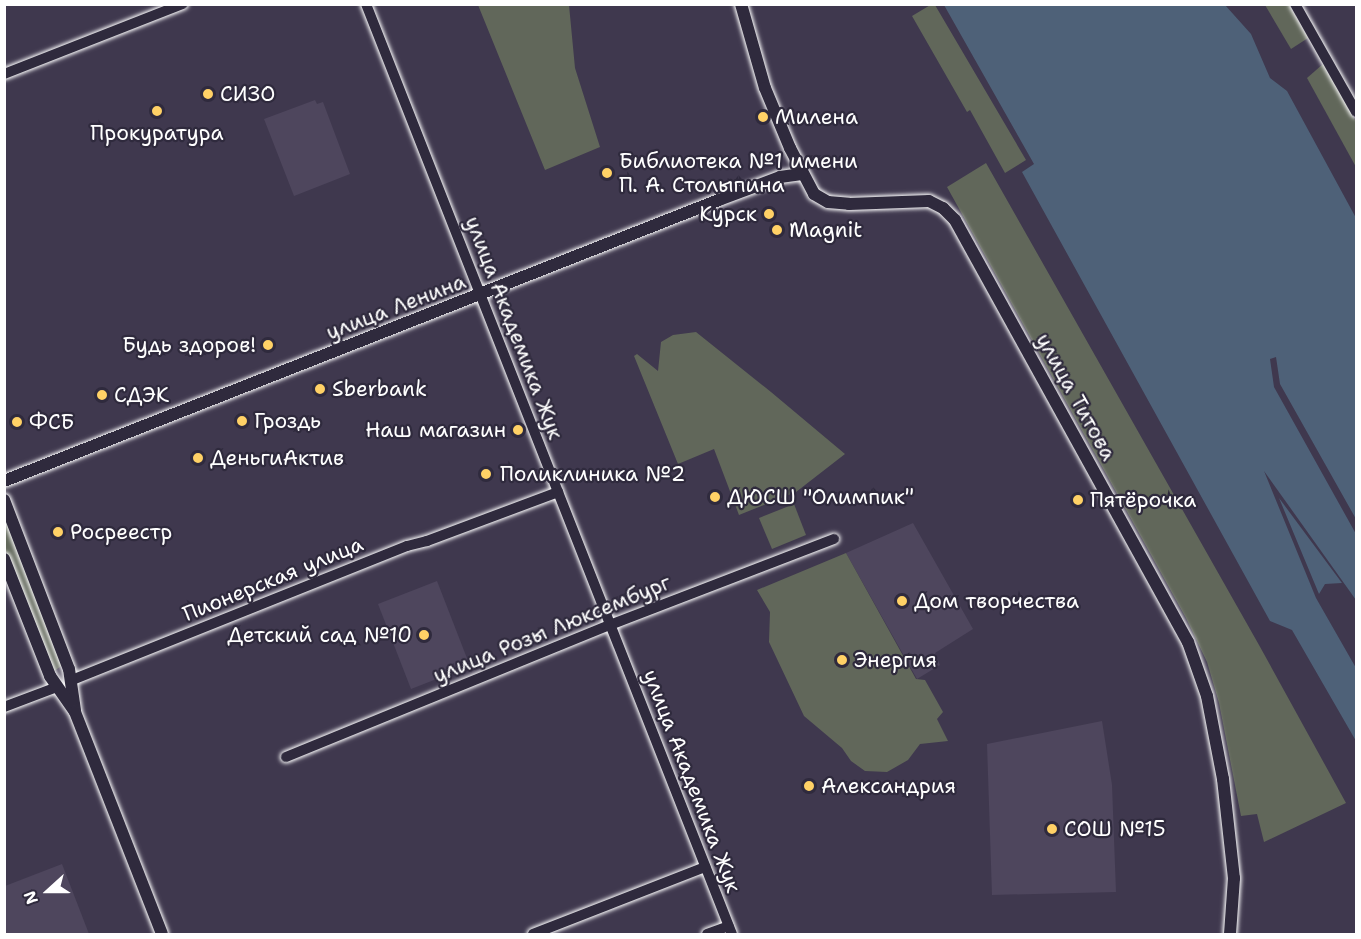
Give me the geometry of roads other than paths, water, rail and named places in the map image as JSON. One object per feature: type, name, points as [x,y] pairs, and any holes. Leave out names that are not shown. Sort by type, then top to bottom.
[{"type":"main road","name":"улица Титова","points":[[741,4],[763,81],[802,174],[814,194],[828,202],[849,204],[929,201],[944,208],[955,220],[1141,555],[1199,668],[1208,696],[1224,788],[1234,878],[1230,934]]},
{"type":"main road","name":"улица Ленина","points":[[4,481],[766,182],[802,174]]},
{"type":"main road","points":[[4,500],[72,681],[75,712]]},
{"type":"main road","points":[[4,559],[50,675],[75,712],[162,934]]},
{"type":"main road","name":"Пионерская улица","points":[[57,687],[72,681]]},
{"type":"street","name":"улица Академика Жук","points":[[366,4],[730,930]]},
{"type":"street","points":[[1295,4],[1356,112]]},
{"type":"street","points":[[4,74],[179,5]]},
{"type":"street","name":"Пионерская улица","points":[[72,681],[406,546],[427,542],[558,492]]},
{"type":"street","name":"улица Розы Люксембург","points":[[286,757],[610,625],[834,539]]},
{"type":"street","name":"Пионерская улица","points":[[4,707],[57,687]]},
{"type":"street","points":[[533,934],[705,867]]},
{"type":"street","points":[[707,934],[730,930]]},
{"type":"water","points":[[944,5],[1225,5],[1251,34],[1270,78],[1287,91],[1356,218],[1356,519],[1280,384],[1276,357],[1270,359],[1274,387],[1356,534],[1356,600],[1264,471],[1316,598],[1356,668],[1356,741],[1292,630],[1270,621],[1022,172],[1034,164]]},
{"type":"water","points":[[1279,498],[1342,583],[1325,584],[1319,594]]},
{"type":"place","name":"СИЗО","points":[[208,94]]},
{"type":"place","name":"Прокуратура","points":[[157,111]]},
{"type":"place","name":"Милена","points":[[763,117]]},
{"type":"place","name":"Библиотека №1 имени П. А. Столыпина","points":[[607,173]]},
{"type":"place","name":"Курск","points":[[769,214]]},
{"type":"place","name":"Magnit","points":[[777,230]]},
{"type":"place","name":"Будь здоров!","points":[[268,345]]},
{"type":"place","name":"Sberbank","points":[[320,389]]},
{"type":"place","name":"СДЭК","points":[[102,395]]},
{"type":"place","name":"Гроздь","points":[[242,421]]},
{"type":"place","name":"ФСБ","points":[[17,422]]},
{"type":"place","name":"Наш магазин","points":[[518,430]]},
{"type":"place","name":"ДеньгиАктив","points":[[198,458]]},
{"type":"place","name":"Поликлиника №2","points":[[486,474]]},
{"type":"place","name":"ДЮСШ \"Олимпик\"","points":[[715,497]]},
{"type":"place","name":"Пятёрочка","points":[[1078,500]]},
{"type":"place","name":"Росреестр","points":[[58,532]]},
{"type":"place","name":"Дом творчества","points":[[902,601]]},
{"type":"place","name":"Детский сад №10","points":[[424,635]]},
{"type":"place","name":"Энергия","points":[[842,660]]},
{"type":"place","name":"Александрия","points":[[809,786]]},
{"type":"place","name":"СОШ №15","points":[[1052,829]]}]
